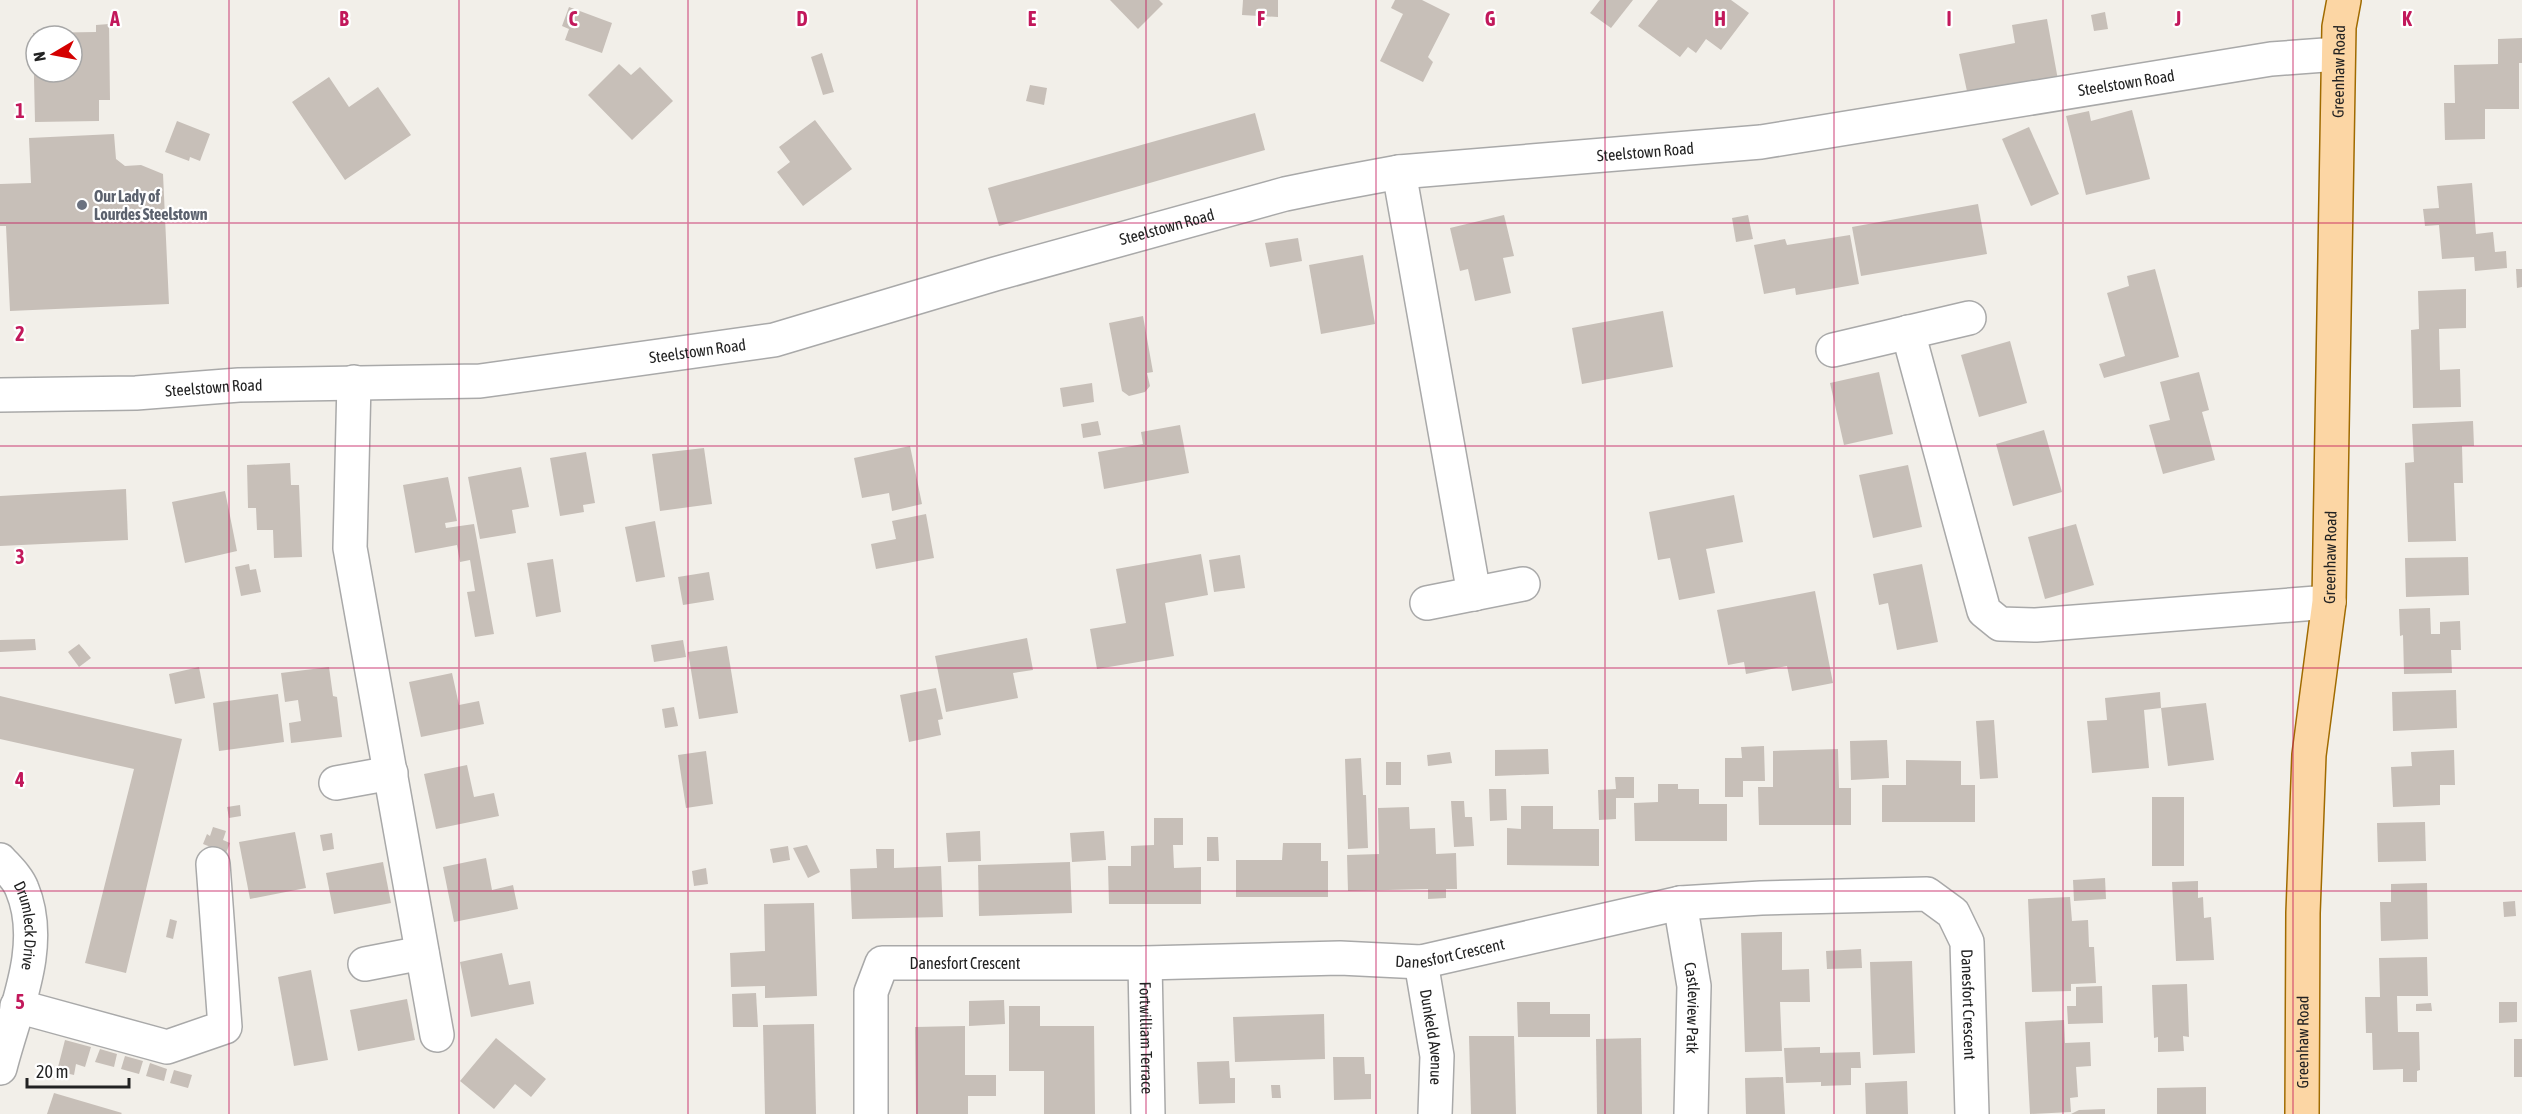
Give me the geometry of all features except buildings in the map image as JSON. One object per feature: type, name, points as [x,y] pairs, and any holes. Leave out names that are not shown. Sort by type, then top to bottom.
[{"type":"main road","name":"Greenhaw Road","points":[[2302,1114],[2303,913],[2309,767],[2329,602],[2339,20]]},
{"type":"street","name":"Steelstown Road","points":[[0,394],[136,393],[239,386],[480,381],[774,340],[995,274],[1273,197],[1399,172],[1761,142],[2271,59],[2339,20]]},
{"type":"street","points":[[1399,172],[1474,594]]},
{"type":"street","points":[[1833,350],[1969,318]]},
{"type":"street","points":[[1908,332],[1984,611],[2000,624],[2036,625],[2329,602]]},
{"type":"street","points":[[354,382],[350,548],[437,1035]]},
{"type":"street","points":[[1427,603],[1523,584]]},
{"type":"street","points":[[336,783],[391,773]]},
{"type":"street","name":"Drumleck Drive","points":[[0,860],[22,887],[31,922],[28,967],[0,1068]]},
{"type":"street","points":[[17,1006],[166,1047],[225,1027],[213,864]]},
{"type":"street","name":"Danesfort Crescent","points":[[871,1114],[872,992],[882,963],[1145,963],[1340,958],[1421,962],[1680,903],[1761,898],[1927,894],[1953,913],[1967,942],[1972,1114]]},
{"type":"street","name":"Castleview Patk","points":[[1680,903],[1694,986],[1691,1114]]},
{"type":"street","points":[[365,963],[422,953]]},
{"type":"street","name":"Dunkeld Avenue","points":[[1421,962],[1437,1056],[1435,1114]]},
{"type":"street","name":"Fortwilliam Terrace","points":[[1145,963],[1148,1114]]},
{"type":"place","name":"Our Lady of Lourdes Steelstown","points":[[82,205]]}]
